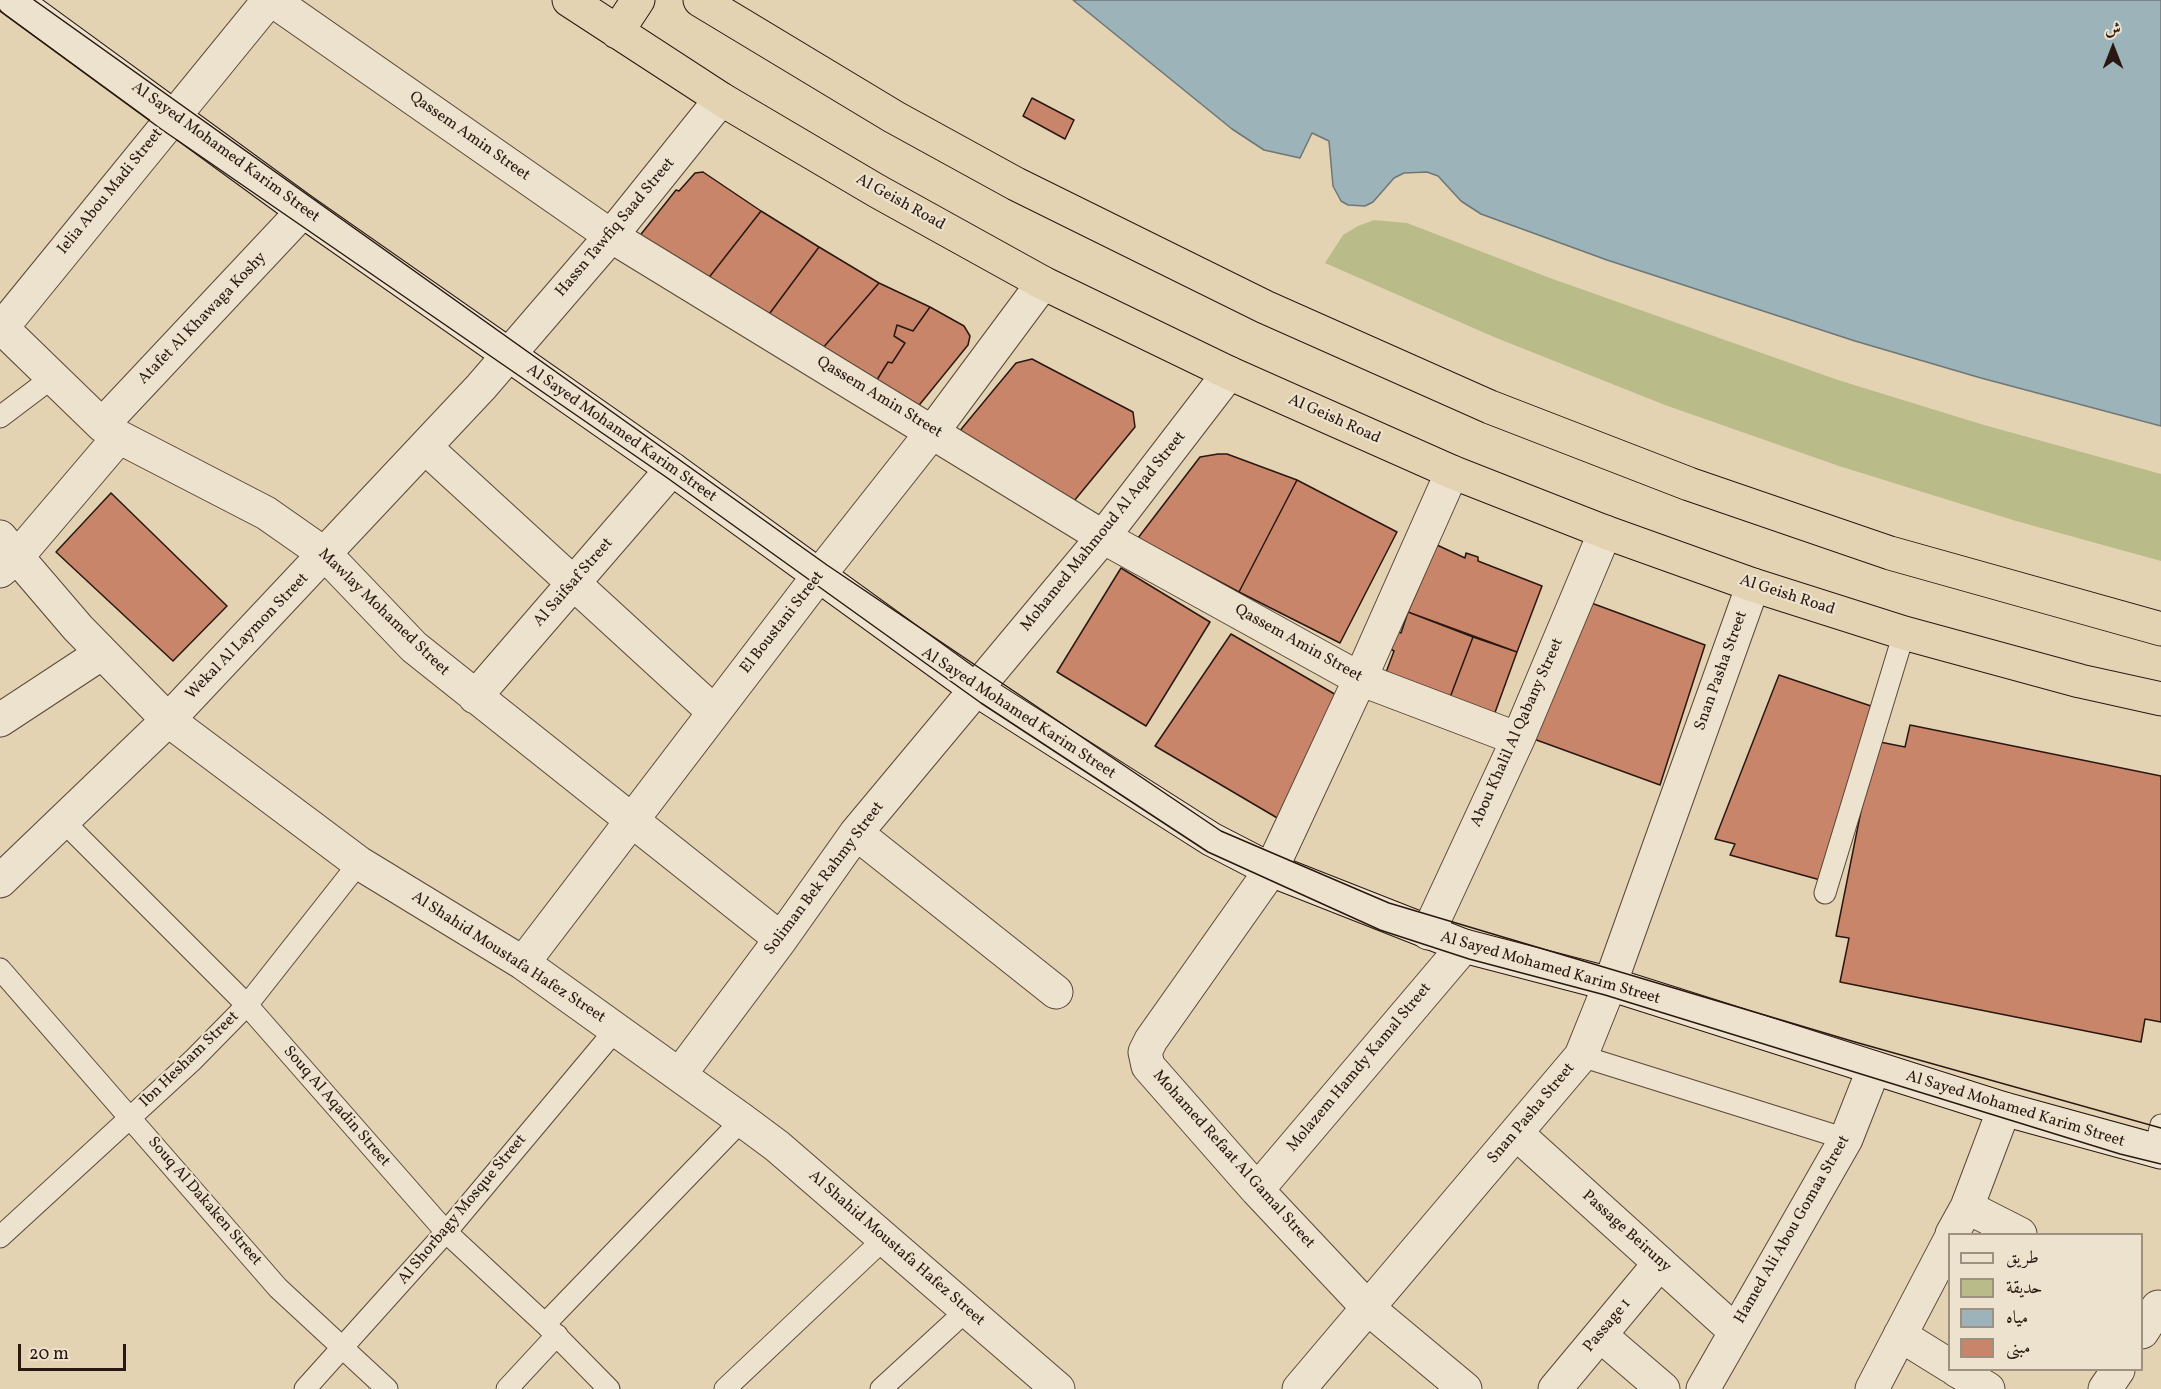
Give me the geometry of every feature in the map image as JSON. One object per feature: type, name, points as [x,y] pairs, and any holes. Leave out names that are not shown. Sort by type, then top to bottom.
[{"type":"highway","name":"Al Geish Road","points":[[568,0],[721,99],[877,191],[1043,283],[1229,373],[1452,472],[1605,532],[1753,585],[1904,633],[2080,681],[2161,699]]},
{"type":"highway","points":[[617,32],[638,0]]},
{"type":"highway","points":[[700,0],[894,117],[1016,184],[1265,307],[1490,407],[1689,484],[1845,538],[1992,583],[2161,629]]},
{"type":"street","name":"Al Sayed Mohamed Karim Street","points":[[14,0],[303,211],[672,469],[977,690],[1201,833],[1271,870],[1464,946],[1610,984],[2004,1109],[2159,1143]]},
{"type":"street","name":"Ielia Abou Madi Street","points":[[1,329],[270,0]]},
{"type":"street","name":"Qassem Amin Street","points":[[270,0],[611,236],[1103,537],[1360,680],[1518,739]]},
{"type":"street","name":"Hassn Tawfiq Saad Street","points":[[509,355],[611,236],[721,99]]},
{"type":"street","name":"Atafet Al Khawaga Koshy","points":[[5,555],[110,431],[303,211]]},
{"type":"street","name":"El Boustani Street","points":[[523,963],[818,577],[933,432],[1043,283]]},
{"type":"street","name":"Mawlay Mohamed Street","points":[[1,329],[110,431],[266,513],[326,555],[414,647],[475,698],[781,939]]},
{"type":"street","name":"Wekal Al Laymon Street","points":[[0,881],[168,720],[326,555],[509,355]]},
{"type":"street","name":"Mohamed Mahmoud Al Aqad Street","points":[[977,690],[1103,537],[1229,373]]},
{"type":"street","points":[[425,447],[714,712]]},
{"type":"street","name":"Al Saifsaf Street","points":[[475,698],[672,469]]},
{"type":"street","name":"Mohamed Refaat Al Gamal Street","points":[[1452,472],[1360,680],[1271,870],[1151,1040],[1145,1052],[1148,1065],[1257,1190],[1369,1309],[1465,1389]]},
{"type":"street","name":"Abou Khalil Al Qabany Street","points":[[1428,933],[1518,739],[1605,532]]},
{"type":"street","name":"Al Shahid Moustafa Hafez Street","points":[[5,555],[168,720],[359,862],[523,963],[617,1028],[742,1120],[967,1310],[1054,1388]]},
{"type":"street","name":"Snan Pasha Street","points":[[1299,1389],[1581,1056],[1610,984],[1753,585]]},
{"type":"street","points":[[0,720],[102,653]]},
{"type":"street","name":"Soliman Bek Rahmy Street","points":[[680,1074],[781,939],[856,833],[977,690]]},
{"type":"street","points":[[856,833],[1056,992]]},
{"type":"street","name":"Molazem Hamdy Kamal Street","points":[[1257,1190],[1464,946]]},
{"type":"street","name":"Hamed Ali Abou Gomaa Street","points":[[1703,1389],[1846,1139],[1874,1068]]},
{"type":"street","points":[[2004,1109],[1959,1221],[2015,1233]]},
{"type":"street","name":"Passage Beiruny","points":[[1516,1133],[1735,1332]]},
{"type":"street","points":[[1872,1389],[1948,1243]]},
{"type":"street","name":"Passage 1","points":[[1555,1389],[1660,1263]]},
{"type":"street","points":[[1600,1335],[1663,1389]]},
{"type":"street","points":[[1900,1335],[1948,1365]]},
{"type":"street","points":[[1958,1371],[1988,1389]]},
{"type":"street","points":[[2105,1389],[2117,1371]]},
{"type":"lane","points":[[0,417],[53,377]]},
{"type":"lane","points":[[1825,893],[1904,633]]},
{"type":"lane","name":"Souq Al Aqadin Street","points":[[64,822],[247,1005],[446,1232],[551,1329],[609,1389]]},
{"type":"lane","name":"Ibn Hesham Street","points":[[0,1238],[247,1005],[359,862]]},
{"type":"lane","name":"Souq Al Dakaken Street","points":[[0,969],[278,1288],[387,1389]]},
{"type":"lane","name":"Al Shorbagy Mosque Street","points":[[305,1389],[446,1232],[617,1028]]},
{"type":"lane","points":[[1581,1056],[1846,1139]]},
{"type":"lane","points":[[507,1389],[551,1329],[742,1120]]},
{"type":"lane","points":[[725,1389],[884,1239]]},
{"type":"lane","points":[[881,1389],[967,1310]]},
{"type":"green space","points":[[1374,220],[1407,223],[1550,278],[1838,380],[1984,425],[2161,474],[2161,561],[2016,521],[1839,466],[1665,405],[1494,337],[1325,263],[1343,235]]},
{"type":"water","points":[[1073,0],[2161,0],[2161,426],[1981,378],[1855,341],[1607,260],[1481,214],[1461,201],[1438,176],[1427,172],[1404,173],[1394,178],[1373,202],[1365,206],[1348,205],[1341,201],[1333,186],[1329,141],[1312,133],[1300,158],[1264,150],[1232,129]]},
{"type":"building","points":[[1032,98],[1074,120],[1065,139],[1023,116]]},
{"type":"building","points":[[703,172],[761,211],[707,280],[638,238],[676,190],[679,191],[695,173]]},
{"type":"building","points":[[761,211],[819,247],[767,317],[707,280]]},
{"type":"building","points":[[819,247],[879,283],[822,349],[767,317]]},
{"type":"building","points":[[879,283],[930,307],[913,331],[897,325],[894,336],[905,343],[892,363],[888,362],[875,383],[822,349]]},
{"type":"building","points":[[930,307],[964,326],[970,336],[968,345],[916,409],[875,383],[888,362],[892,363],[905,343],[894,336],[897,325],[913,331]]},
{"type":"building","points":[[1032,359],[1133,412],[1135,427],[1074,501],[958,433],[1016,363]]},
{"type":"building","points":[[1227,454],[1297,480],[1239,592],[1138,538],[1200,457]]},
{"type":"building","points":[[1297,480],[1397,532],[1340,643],[1239,592]]},
{"type":"building","points":[[111,493],[227,606],[173,661],[56,552]]},
{"type":"building","points":[[1437,545],[1465,558],[1466,553],[1478,557],[1478,561],[1542,586],[1517,652],[1408,612]]},
{"type":"building","points":[[1121,568],[1210,622],[1146,726],[1057,672]]},
{"type":"building","points":[[1586,601],[1705,645],[1660,785],[1531,738]]},
{"type":"building","points":[[1408,612],[1473,637],[1449,700],[1385,675],[1394,651],[1389,648],[1396,631],[1401,633]]},
{"type":"building","points":[[1231,634],[1338,696],[1279,819],[1155,746]]},
{"type":"building","points":[[1473,637],[1517,652],[1493,718],[1449,700]]},
{"type":"building","points":[[1779,675],[1871,706],[1824,881],[1730,855],[1735,844],[1715,839]]},
{"type":"building","points":[[1910,725],[2161,776],[2161,1022],[2145,1019],[2141,1042],[1840,982],[1849,938],[1836,936],[1875,741],[1905,747]]},
{"type":"tram line","points":[[34,0],[827,565],[1221,831],[1389,903],[1855,1042],[2161,1128]]},
{"type":"tram line","points":[[0,11],[161,129],[666,477],[981,703],[1208,852],[1380,930],[1469,959],[1605,995],[2120,1154],[2161,1164]]}]
